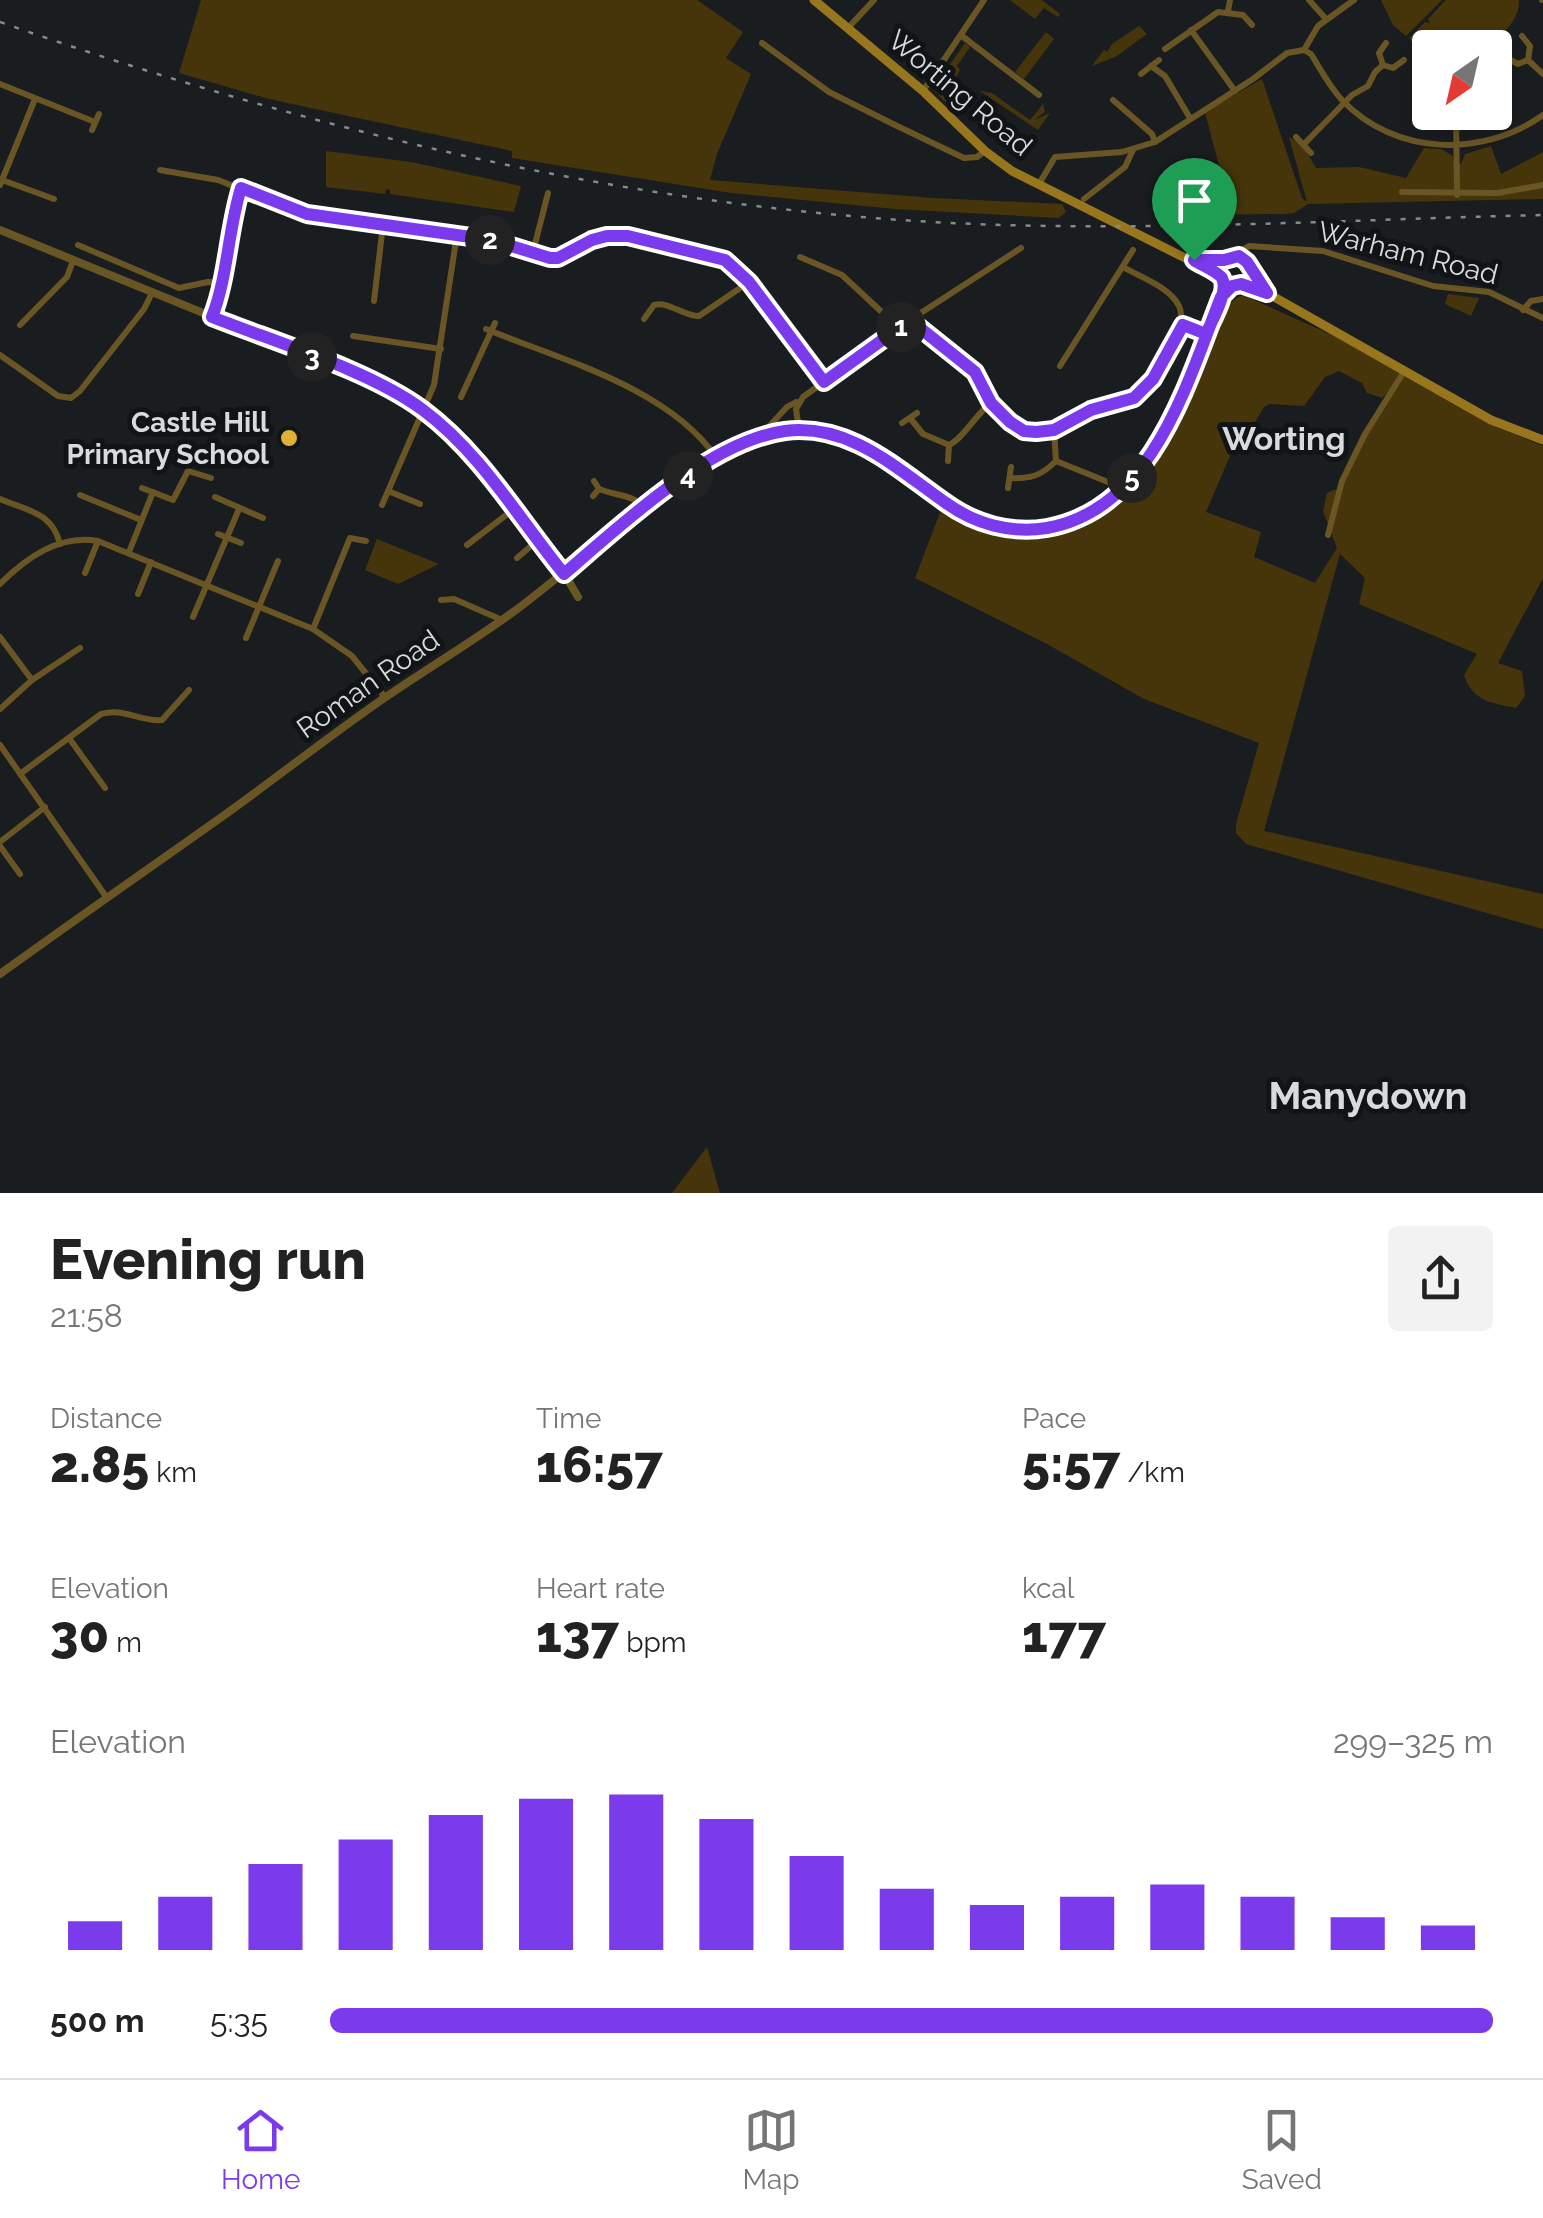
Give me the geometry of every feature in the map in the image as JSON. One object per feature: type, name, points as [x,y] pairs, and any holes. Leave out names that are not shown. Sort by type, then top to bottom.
[{"type":"main road","name":"Worting Road","points":[[814,0],[1012,171],[1194,260],[1229,282],[1267,293],[1492,420],[1543,440]]},
{"type":"main road","name":"Worting Road","points":[[1194,260],[1229,258]]},
{"type":"main road","points":[[1229,258],[1248,266],[1249,276],[1229,282],[1220,268],[1229,258]]},
{"type":"main road","name":"Worting Road","points":[[1248,266],[1267,293]]},
{"type":"street","points":[[848,28],[874,0]]},
{"type":"street","points":[[1228,12],[1230,0]]},
{"type":"street","points":[[1309,0],[1326,19]]},
{"type":"street","points":[[1304,50],[1310,35],[1326,19],[1354,0]]},
{"type":"street","points":[[923,92],[980,2]]},
{"type":"street","points":[[1165,49],[1212,14],[1243,15],[1252,25]]},
{"type":"street","points":[[1191,30],[1234,91]]},
{"type":"street","points":[[962,36],[1040,96]]},
{"type":"street","points":[[1522,36],[1530,46],[1528,60]]},
{"type":"street","points":[[762,43],[829,92],[964,158],[977,158],[985,151]]},
{"type":"street","points":[[1386,43],[1379,53],[1383,64],[1393,68],[1404,60]]},
{"type":"street","points":[[1039,184],[1055,157],[1134,150],[1156,142],[1288,53],[1304,50],[1312,54],[1344,102],[1362,117],[1400,136],[1457,146],[1497,139],[1543,114]]},
{"type":"street","points":[[1142,74],[1159,60]]},
{"type":"street","points":[[1512,61],[1518,64],[1528,60]]},
{"type":"street","points":[[1528,60],[1543,74]]},
{"type":"street","points":[[1305,144],[1344,102],[1368,86],[1383,64]]},
{"type":"street","points":[[1151,66],[1165,76],[1190,118]]},
{"type":"street","points":[[0,84],[95,122]]},
{"type":"street","points":[[1128,96],[1116,103],[1156,142]]},
{"type":"street","points":[[35,99],[1,182],[54,198]]},
{"type":"street","points":[[80,116],[84,106]]},
{"type":"street","points":[[1457,130],[1458,195]]},
{"type":"street","points":[[1296,137],[1311,153]]},
{"type":"street","points":[[1084,198],[1125,167],[1134,150]]},
{"type":"street","points":[[160,170],[241,188],[307,214],[456,234],[558,258],[592,240],[628,236],[725,260],[749,282],[824,382]]},
{"type":"street","points":[[1402,192],[1458,195],[1543,185]]},
{"type":"street","points":[[212,317],[223,284],[234,208],[241,188]]},
{"type":"street","points":[[1092,192],[1098,201]]},
{"type":"street","points":[[533,252],[549,207],[548,193]]},
{"type":"street","points":[[374,301],[382,225]]},
{"type":"street","points":[[0,230],[365,378],[422,410],[455,438],[514,509],[578,598]]},
{"type":"street","points":[[382,504],[434,385],[456,234]]},
{"type":"street","points":[[78,245],[179,288],[208,282],[223,284]]},
{"type":"street","name":"Warham Road","points":[[1229,258],[1244,247],[1323,252],[1433,286],[1489,292],[1543,318]]},
{"type":"street","name":"Roman Road","points":[[762,435],[787,407],[996,259],[1021,248]]},
{"type":"street","points":[[1248,266],[1259,248]]},
{"type":"street","points":[[1060,366],[1133,250]]},
{"type":"street","points":[[800,257],[850,280],[899,328]]},
{"type":"street","points":[[20,326],[67,277],[72,261]]},
{"type":"street","points":[[808,274],[814,264]]},
{"type":"street","points":[[910,320],[975,372],[991,403],[1024,431],[1054,430],[1091,410],[1134,398],[1145,389],[1183,325],[1177,301],[1123,267]]},
{"type":"street","points":[[644,320],[660,303],[699,316],[749,282]]},
{"type":"street","name":"Roman Road","points":[[0,974],[386,697],[502,620],[645,507],[716,457],[762,435],[799,430],[833,434],[868,448],[951,507],[982,523],[1014,530],[1060,525],[1104,505],[1149,456],[1171,419],[1229,282]]},
{"type":"street","points":[[0,355],[58,396],[71,398],[80,392],[134,323],[152,293]]},
{"type":"street","points":[[1524,310],[1531,301],[1543,300]]},
{"type":"street","points":[[462,398],[488,330],[495,322]]},
{"type":"street","points":[[1183,325],[1206,334]]},
{"type":"street","points":[[488,330],[616,380],[683,424],[716,457]]},
{"type":"street","points":[[353,336],[441,349]]},
{"type":"street","points":[[1328,535],[1342,481],[1364,434],[1405,370]]},
{"type":"street","points":[[799,401],[799,430]]},
{"type":"street","points":[[902,424],[914,416],[924,434],[949,445],[958,441],[970,422],[991,403]]},
{"type":"street","points":[[1054,430],[1056,462]]},
{"type":"street","points":[[948,461],[949,445]]},
{"type":"street","points":[[1056,462],[1108,482]]},
{"type":"street","points":[[1010,478],[1043,474],[1056,462]]},
{"type":"street","points":[[1008,488],[1011,466]]},
{"type":"street","points":[[142,488],[173,500],[188,471],[211,478]]},
{"type":"street","points":[[1090,487],[1095,477]]},
{"type":"street","points":[[592,496],[597,485],[612,494],[628,494],[645,507]]},
{"type":"street","points":[[388,491],[420,504]]},
{"type":"street","points":[[129,552],[153,492]]},
{"type":"street","points":[[80,495],[141,520]]},
{"type":"street","points":[[215,497],[263,518]]},
{"type":"street","points":[[0,500],[49,520],[60,544]]},
{"type":"street","points":[[193,617],[222,536],[239,509]]},
{"type":"street","points":[[467,545],[514,509]]},
{"type":"street","points":[[222,536],[242,543]]},
{"type":"street","points":[[314,629],[350,538],[366,542]]},
{"type":"street","points":[[517,558],[526,555],[538,540]]},
{"type":"street","points":[[86,573],[98,541]]},
{"type":"street","points":[[0,584],[28,558],[60,544],[98,541],[314,629],[352,656],[386,697]]},
{"type":"street","points":[[246,638],[278,560]]},
{"type":"street","points":[[138,594],[150,562]]},
{"type":"street","points":[[441,600],[454,599],[502,620]]},
{"type":"street","points":[[0,638],[32,680]]},
{"type":"street","points":[[0,709],[77,647]]},
{"type":"street","points":[[20,774],[109,712],[162,720],[190,690]]},
{"type":"street","points":[[69,738],[106,788]]},
{"type":"street","points":[[0,745],[107,898]]},
{"type":"street","points":[[20,874],[0,844],[45,808]]},
{"type":"shaded area","points":[[201,0],[697,0],[743,32],[726,58],[751,74],[710,180],[1062,204],[1066,212],[1059,218],[895,209],[731,193],[512,158],[512,151],[269,99],[179,73]]},
{"type":"shaded area","points":[[1010,0],[1042,0],[1060,14],[1058,17],[1044,8],[1035,19]]},
{"type":"shaded area","points":[[1381,0],[1442,0],[1406,36],[1393,25]]},
{"type":"shaded area","points":[[1446,0],[1519,0],[1513,20],[1505,30],[1417,30],[1425,22],[1430,23],[1428,19]]},
{"type":"shaded area","points":[[1139,26],[1147,34],[1117,56],[1092,66],[1104,50],[1107,52],[1112,44]]},
{"type":"shaded area","points":[[1046,32],[1054,39],[1024,79],[1015,72]]},
{"type":"shaded area","points":[[965,43],[970,47],[957,66],[960,70],[947,94],[962,107],[957,115],[933,89]]},
{"type":"shaded area","points":[[1262,79],[1302,198],[1307,202],[1289,137],[1302,145],[1316,168],[1359,167],[1406,178],[1424,148],[1441,149],[1453,156],[1454,163],[1461,164],[1465,154],[1491,146],[1501,174],[1543,152],[1543,199],[1308,204],[1294,213],[1283,214],[1185,215],[1223,181],[1205,112]]},
{"type":"shaded area","points":[[980,91],[992,93],[1030,120],[1043,104],[1045,112],[1034,120],[1050,113],[1038,130]]},
{"type":"shaded area","points":[[326,151],[411,162],[521,186],[514,212],[390,194],[386,189],[385,194],[326,187]]},
{"type":"shaded area","points":[[1448,294],[1479,298],[1471,316],[1445,304]]},
{"type":"shaded area","points":[[1243,295],[1334,336],[1487,423],[1543,446],[1543,578],[1498,663],[1522,671],[1525,696],[1516,708],[1478,696],[1464,675],[1477,654],[1359,604],[1365,578],[1340,554],[1264,831],[1543,894],[1543,929],[1246,844],[1236,833],[1236,824],[1259,743],[1144,699],[1047,644],[915,578],[941,510],[986,528],[1014,534],[1055,532],[1090,521],[1119,503],[1144,478],[1164,448],[1222,316]],"holes":[[[1339,371],[1362,383],[1367,393],[1382,398],[1387,393],[1339,488],[1327,493],[1323,511],[1337,548],[1315,583],[1254,557],[1261,532],[1206,512],[1236,442],[1243,442],[1264,407],[1304,406],[1325,377]]]},
{"type":"shaded area","points":[[377,539],[439,564],[398,584],[365,570]]},
{"type":"shaded area","points":[[707,1147],[720,1193],[672,1193]]},
{"type":"railway","points":[[0,22],[214,91],[431,148],[540,172],[762,207],[874,218],[1041,226],[1543,215]]},
{"type":"place","name":"Castle Hill Primary School","points":[[289,438]]},
{"type":"district","name":"Worting","points":[[1284,438]]},
{"type":"district","name":"Manydown","points":[[1368,1095]]},
{"type":"route","points":[[1194,260],[1224,281],[1221,297],[1206,334],[1183,325],[1153,379],[1134,398],[1091,410],[1054,430],[1036,432],[1024,431],[1010,422],[991,403],[975,372],[910,320],[824,382],[734,265],[628,236],[592,240],[558,258],[550,258],[492,240],[307,214],[241,188],[228,238],[223,284],[212,317],[365,378],[422,410],[467,452],[564,574],[700,467],[745,441],[786,431],[833,434],[860,444],[951,507],[982,523],[1014,530],[1036,529],[1084,516],[1125,486],[1149,456],[1171,419],[1221,297],[1232,286],[1241,284],[1267,293],[1239,256],[1194,260]]}]
